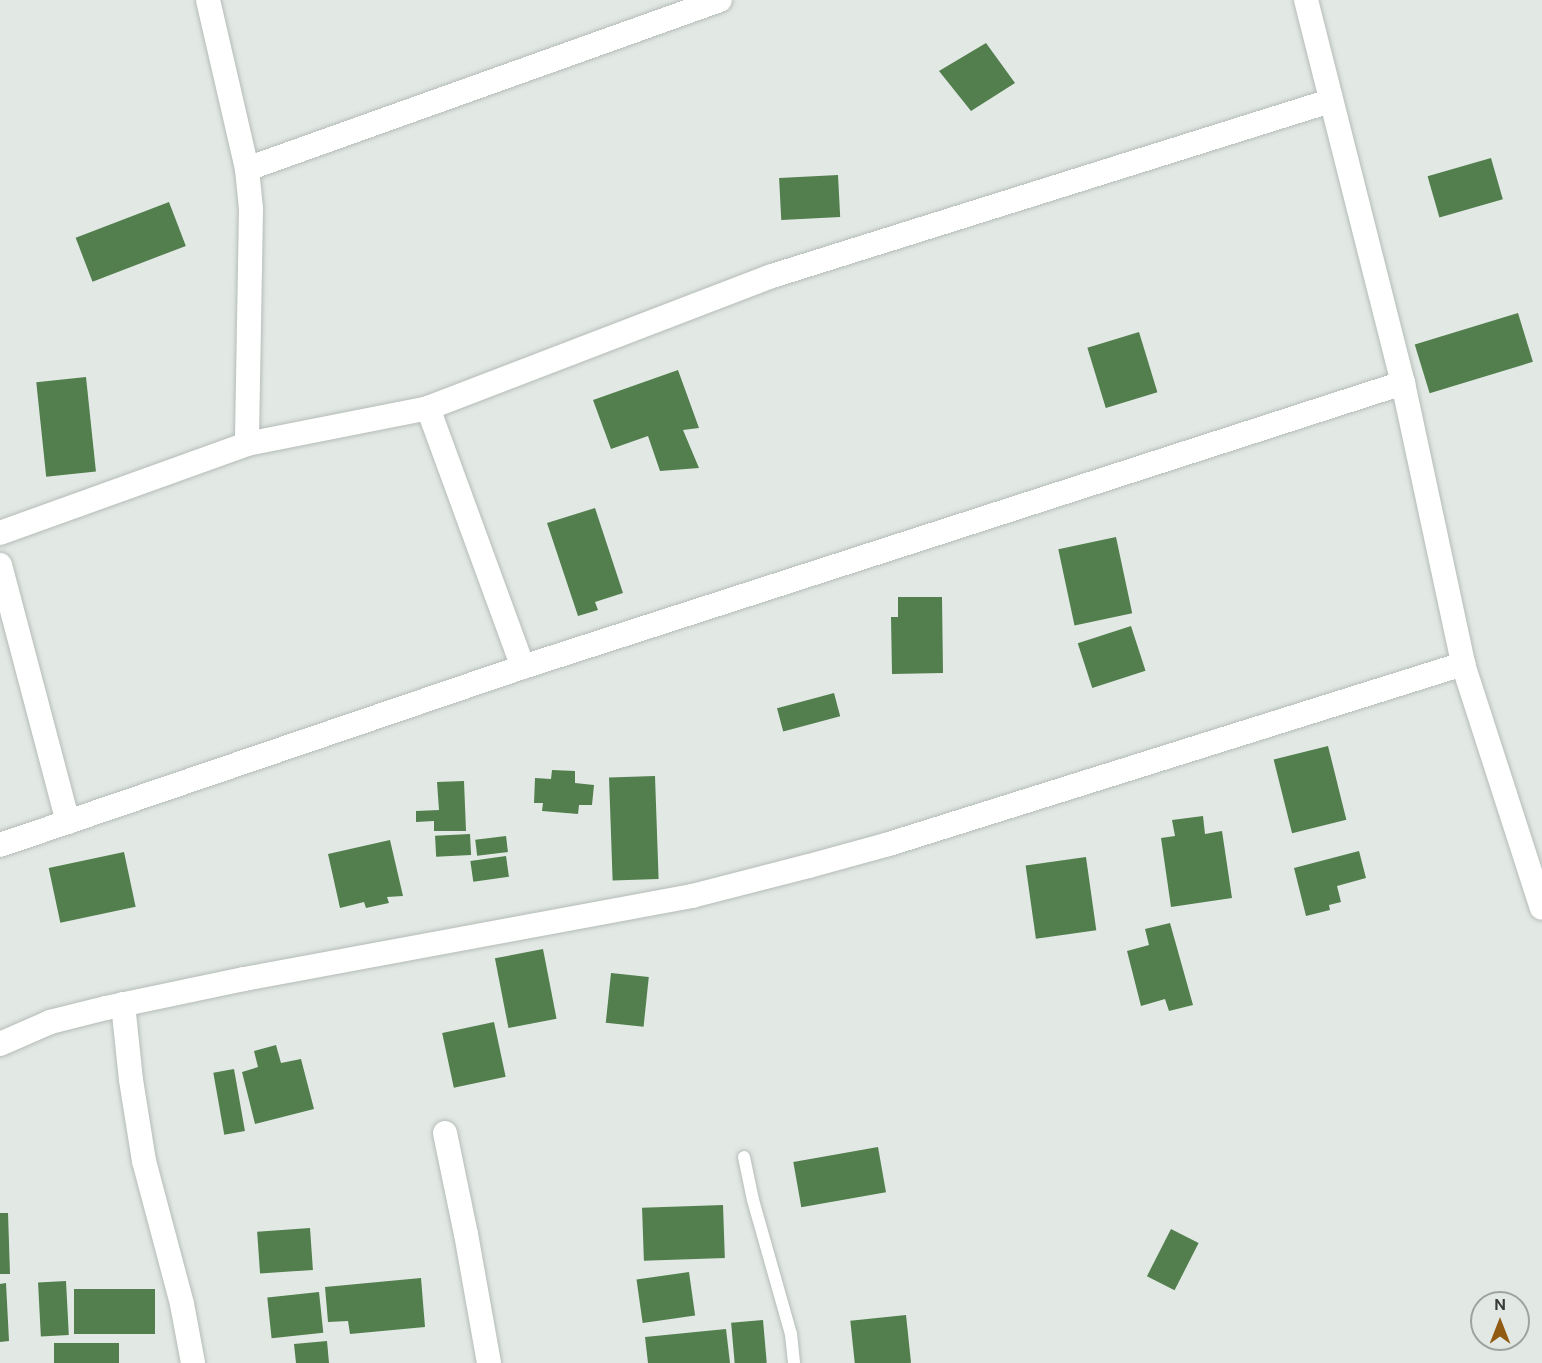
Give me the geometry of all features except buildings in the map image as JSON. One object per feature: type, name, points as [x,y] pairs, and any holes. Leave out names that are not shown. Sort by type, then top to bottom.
[{"type":"street","points":[[208,0],[247,169],[252,234],[247,444]]},
{"type":"street","points":[[247,169],[720,0]]},
{"type":"street","points":[[1306,0],[1403,383],[1463,664],[1542,909]]},
{"type":"street","points":[[0,533],[247,444],[428,408],[772,276],[1330,101]]},
{"type":"street","points":[[0,845],[523,667],[1403,383]]},
{"type":"street","points":[[428,408],[523,667]]},
{"type":"street","points":[[0,565],[68,822]]},
{"type":"street","points":[[0,1044],[50,1022],[123,1004],[692,896],[809,866],[889,844],[1463,664]]},
{"type":"street","points":[[123,1004],[129,1071],[144,1161],[182,1304],[193,1363]]},
{"type":"street","points":[[445,1133],[489,1363]]},
{"type":"lane","points":[[744,1157],[753,1200],[791,1334],[794,1363]]}]
